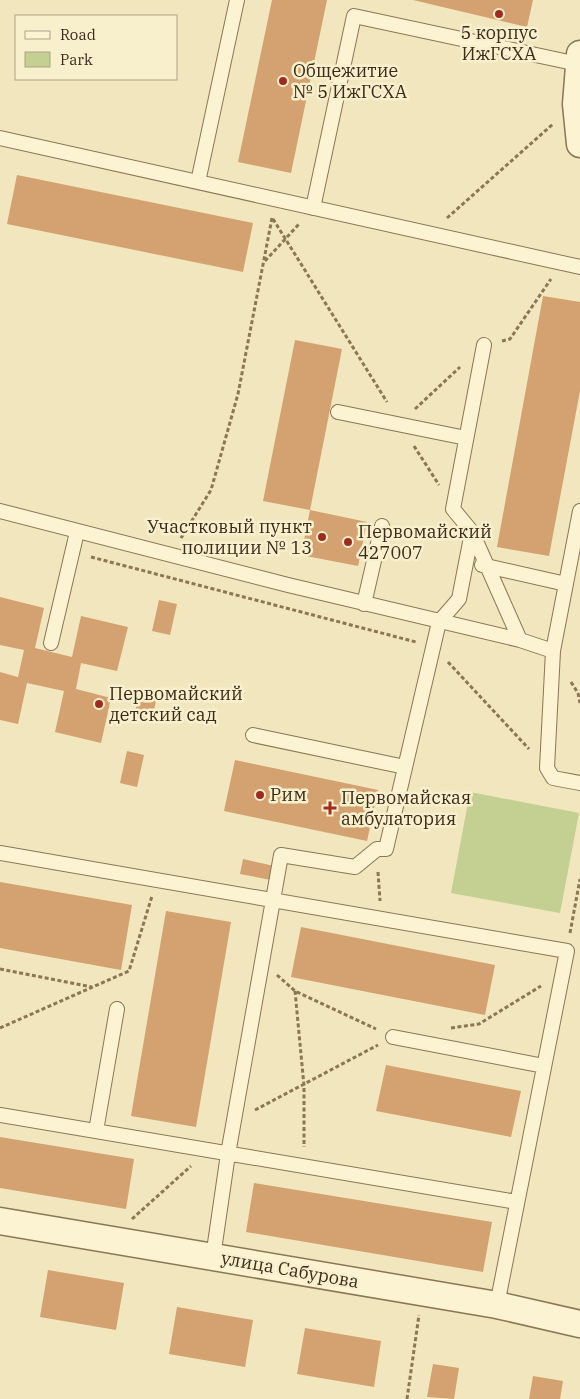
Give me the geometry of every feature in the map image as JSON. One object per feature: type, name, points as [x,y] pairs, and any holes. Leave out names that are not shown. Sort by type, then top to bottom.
[{"type":"street","points":[[579,59],[576,104],[580,144]]},
{"type":"street","name":"улица Сабурова","points":[[0,1221],[497,1305],[580,1324]]},
{"type":"lane","points":[[198,182],[237,0]]},
{"type":"lane","points":[[313,208],[354,16],[579,59]]},
{"type":"lane","points":[[0,138],[580,266]]},
{"type":"lane","points":[[484,345],[453,508],[472,532],[520,640]]},
{"type":"lane","points":[[338,412],[466,438]]},
{"type":"lane","points":[[0,511],[364,604],[520,640],[553,651]]},
{"type":"lane","points":[[580,511],[553,651],[548,768],[553,778],[580,783]]},
{"type":"lane","points":[[364,604],[382,526]]},
{"type":"lane","points":[[51,643],[77,532]]},
{"type":"lane","points":[[213,1257],[228,1154],[281,855],[355,867],[377,849],[386,848],[439,622],[459,599],[472,532]]},
{"type":"lane","points":[[467,561],[566,584]]},
{"type":"lane","points":[[253,735],[405,767]]},
{"type":"lane","points":[[0,853],[567,951],[497,1305]]},
{"type":"lane","points":[[96,1131],[117,1009]]},
{"type":"lane","points":[[393,1037],[544,1066]]},
{"type":"lane","points":[[0,1115],[517,1202]]},
{"type":"path","points":[[430,233],[576,104]]},
{"type":"path","points":[[258,195],[453,508]]},
{"type":"path","points":[[170,555],[211,490],[238,394],[276,199]]},
{"type":"path","points":[[264,262],[286,240],[313,208]]},
{"type":"path","points":[[72,553],[434,646],[548,768]]},
{"type":"path","points":[[377,849],[381,919]]},
{"type":"path","points":[[450,1028],[479,1024],[541,987],[567,951],[580,879]]},
{"type":"path","points":[[0,1028],[129,971],[157,880]]},
{"type":"path","points":[[262,962],[295,991],[393,1037]]},
{"type":"path","points":[[0,968],[92,987]]},
{"type":"path","points":[[295,991],[304,1086],[304,1166]]},
{"type":"path","points":[[234,1121],[304,1086],[393,1037]]},
{"type":"path","points":[[110,1240],[208,1150]]},
{"type":"path","points":[[407,1399],[422,1292]]},
{"type":"green space","points":[[470,792],[579,813],[560,913],[451,893]]},
{"type":"building","name":"Общежитие № 5 ИжГСХА","points":[[272,0],[327,0],[291,173],[238,162]]},
{"type":"building","name":"5 корпус ИжГСХА","points":[[413,0],[533,0],[527,27]]},
{"type":"building","points":[[17,175],[253,223],[243,272],[7,224]]},
{"type":"building","points":[[543,296],[580,302],[580,391],[549,556],[497,547]]},
{"type":"building","points":[[295,340],[342,349],[310,510],[263,501]]},
{"type":"building","points":[[310,510],[367,522],[358,566],[301,555]]},
{"type":"building","points":[[0,597],[44,608],[35,648],[72,657],[81,616],[128,627],[117,671],[81,663],[76,689],[111,698],[101,743],[55,732],[64,691],[27,683],[18,724],[0,720],[0,672],[18,677],[24,650],[0,645]]},
{"type":"building","points":[[159,600],[177,604],[170,635],[152,631]]},
{"type":"building","points":[[141,688],[158,692],[151,723],[133,719]]},
{"type":"building","points":[[127,751],[144,755],[137,787],[120,783]]},
{"type":"building","points":[[235,760],[378,790],[367,841],[224,811]]},
{"type":"building","points":[[243,859],[274,866],[271,880],[240,874]]},
{"type":"building","points":[[0,882],[132,905],[121,970],[0,948]]},
{"type":"building","points":[[166,911],[231,922],[196,1127],[131,1116]]},
{"type":"building","points":[[301,927],[495,965],[485,1015],[291,977]]},
{"type":"building","points":[[386,1065],[521,1091],[511,1137],[376,1111]]},
{"type":"building","points":[[0,1137],[134,1159],[126,1209],[0,1188]]},
{"type":"building","points":[[254,1183],[492,1222],[483,1272],[246,1232]]},
{"type":"building","points":[[48,1270],[124,1283],[116,1330],[40,1317]]},
{"type":"building","points":[[177,1307],[253,1320],[245,1367],[169,1354]]},
{"type":"building","points":[[305,1328],[381,1341],[374,1387],[297,1374]]},
{"type":"building","points":[[433,1364],[459,1368],[454,1399],[427,1397]]},
{"type":"building","points":[[533,1376],[563,1381],[560,1399],[529,1399]]},
{"type":"place","name":"5 корпус ИжГСХА","points":[[499,14]]},
{"type":"place","name":"Общежитие № 5 ИжГСХА","points":[[283,81]]},
{"type":"place","name":"Участковый пункт полиции № 13","points":[[322,537]]},
{"type":"place","name":"Первомайский 427007","points":[[348,542]]},
{"type":"place","name":"Первомайский детский сад","points":[[99,704]]},
{"type":"place","name":"Рим","points":[[260,795]]},
{"type":"place","name":"Первомайская амбулатория","points":[[330,808]]}]
